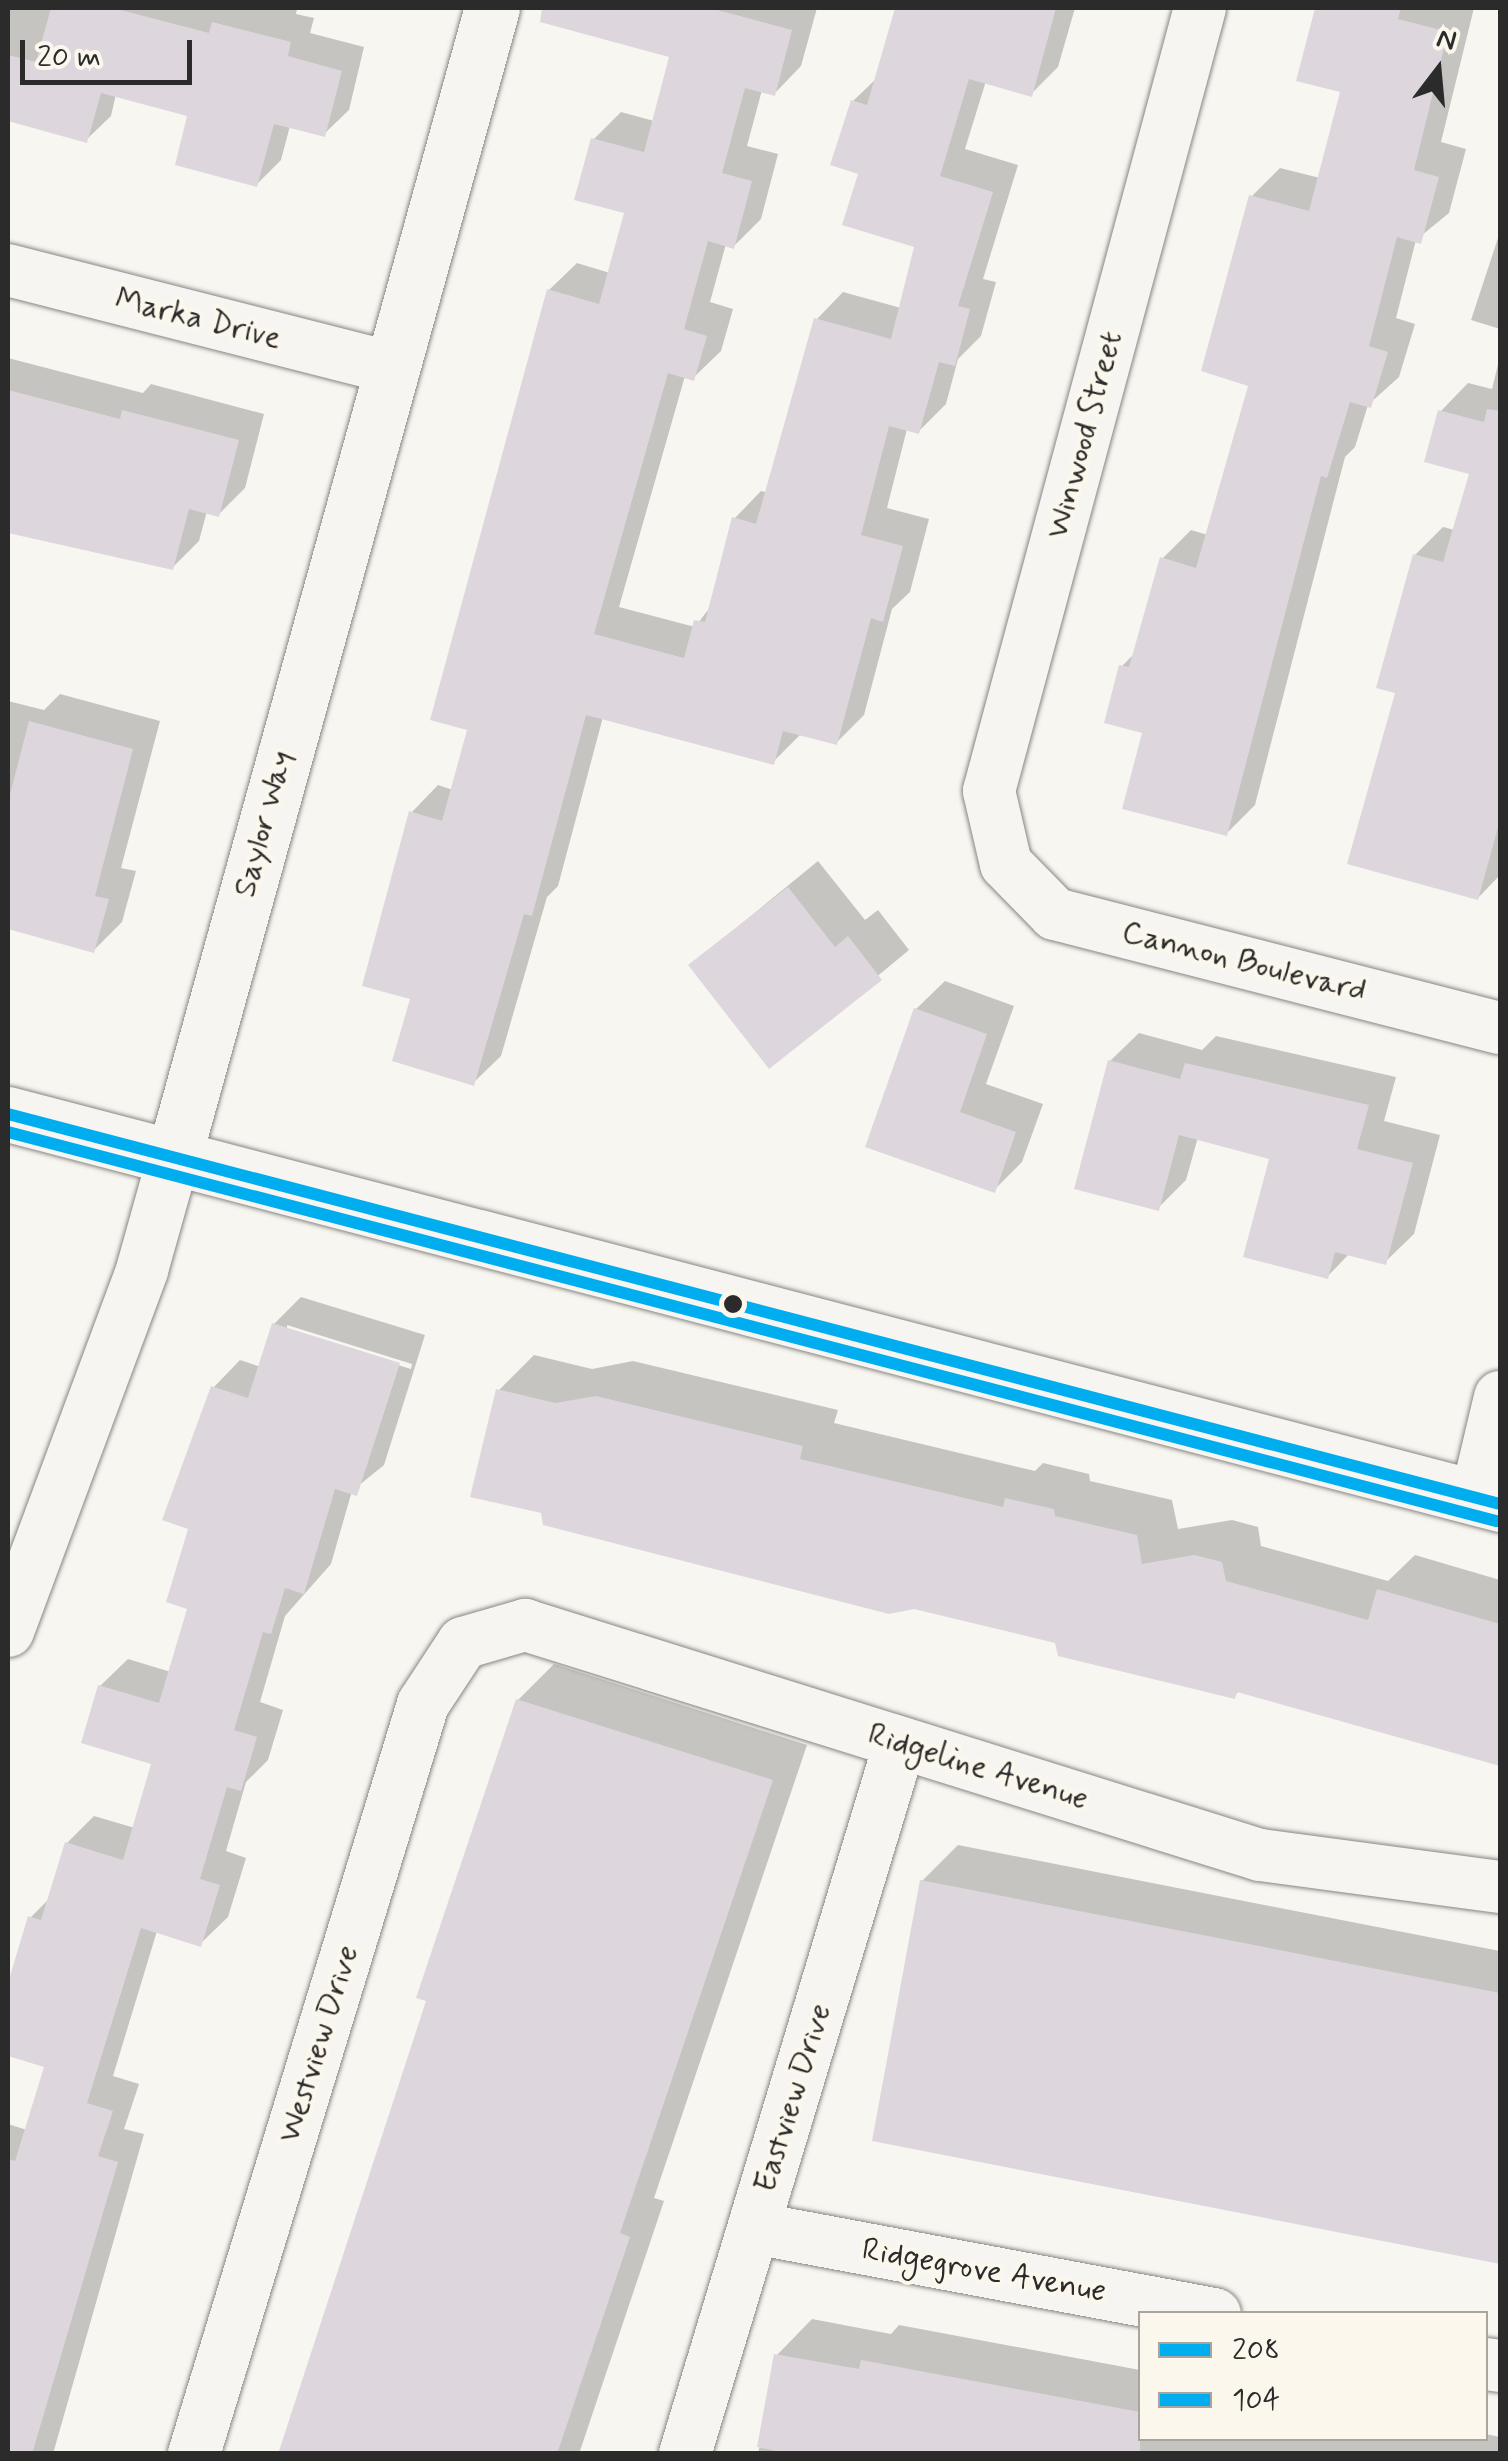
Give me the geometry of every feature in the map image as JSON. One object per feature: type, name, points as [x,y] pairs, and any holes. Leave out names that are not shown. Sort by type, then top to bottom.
[{"type":"main road","name":"Saylor Way","points":[[174,1156],[389,367],[492,8]]},
{"type":"main road","points":[[8,1114],[1488,1501]]},
{"type":"street","name":"Winwood Street","points":[[1006,864],[989,791],[1200,8]]},
{"type":"street","name":"Marka Drive","points":[[8,270],[389,367]]},
{"type":"street","name":"Cannon Boulevard","points":[[1006,864],[1055,914],[1500,1028]]},
{"type":"street","name":"Saylor Way","points":[[8,1632],[142,1270],[174,1156]]},
{"type":"street","points":[[1488,1501],[1500,1397]]},
{"type":"street","name":"Ridgeline Avenue","points":[[463,1643],[525,1626],[1260,1855],[1500,1887]]},
{"type":"street","name":"Westview Drive","points":[[194,2454],[423,1704],[463,1643]]},
{"type":"street","name":"Eastview Drive","points":[[685,2454],[900,1743]]},
{"type":"street","name":"Ridgegrove Avenue","points":[[754,2228],[1198,2311]]},
{"type":"building","points":[[51,8],[113,8],[209,33],[212,22],[291,42],[288,56],[342,71],[325,137],[274,124],[257,187],[175,165],[187,116],[101,93],[87,143],[8,121],[8,55],[36,62]]},
{"type":"building","points":[[542,8],[710,8],[792,30],[775,96],[745,88],[722,173],[752,181],[734,249],[708,241],[684,329],[707,336],[694,381],[668,373],[594,634],[684,658],[694,620],[705,622],[732,517],[756,524],[814,318],[891,339],[914,247],[842,225],[858,174],[830,165],[851,100],[867,105],[895,8],[1056,8],[1032,97],[969,79],[940,176],[993,192],[958,306],[970,309],[955,366],[939,362],[919,434],[889,426],[861,535],[903,546],[883,622],[871,618],[837,745],[783,731],[774,765],[586,715],[532,916],[524,914],[474,1086],[392,1061],[410,999],[362,986],[409,811],[442,821],[467,730],[430,720],[547,289],[599,304],[624,213],[574,200],[591,138],[644,152],[669,57],[540,22]]},
{"type":"building","points":[[1315,8],[1401,8],[1398,19],[1448,32],[1414,170],[1439,177],[1421,244],[1397,237],[1369,346],[1388,352],[1371,408],[1350,402],[1327,478],[1321,476],[1227,836],[1122,809],[1142,733],[1104,723],[1119,665],[1129,667],[1160,557],[1196,568],[1248,386],[1201,371],[1249,195],[1309,211],[1340,92],[1296,81]]},
{"type":"building","points":[[8,390],[120,419],[122,410],[239,440],[219,517],[189,509],[173,570],[8,533]]},
{"type":"building","points":[[1487,409],[1500,411],[1500,820],[1478,900],[1347,864],[1395,693],[1376,688],[1413,554],[1443,562],[1469,474],[1424,462],[1438,410],[1484,422]]},
{"type":"building","points":[[29,721],[133,749],[95,896],[109,899],[94,953],[8,929],[8,802]]},
{"type":"building","points":[[788,887],[835,947],[848,936],[882,980],[769,1069],[688,965]]},
{"type":"building","points":[[914,1008],[987,1034],[960,1112],[1016,1132],[995,1193],[865,1147]]},
{"type":"building","points":[[1108,1060],[1180,1079],[1185,1063],[1369,1105],[1357,1149],[1413,1163],[1386,1265],[1335,1252],[1328,1279],[1243,1257],[1269,1159],[1179,1135],[1159,1211],[1074,1189]]},
{"type":"building","points":[[272,1323],[400,1363],[357,1496],[335,1489],[304,1594],[285,1588],[271,1634],[263,1632],[234,1730],[257,1737],[241,1791],[227,1787],[200,1879],[220,1885],[201,1947],[141,1928],[87,2103],[113,2111],[98,2156],[118,2162],[32,2454],[8,2454],[8,2159],[15,2161],[44,2067],[8,2056],[8,1983],[28,1916],[41,1920],[65,1842],[123,1860],[151,1764],[81,1743],[98,1685],[159,1703],[187,1609],[166,1602],[188,1529],[162,1520],[211,1386],[248,1398]]},
{"type":"building","points":[[496,1389],[555,1403],[596,1396],[803,1446],[800,1459],[1003,1507],[1005,1498],[1054,1509],[1055,1516],[1137,1535],[1142,1564],[1194,1555],[1222,1562],[1226,1581],[1368,1620],[1377,1589],[1500,1624],[1500,1766],[1237,1692],[1235,1699],[1058,1656],[1055,1643],[914,1609],[889,1614],[543,1525],[541,1513],[470,1497]]},
{"type":"building","points":[[516,1699],[773,1780],[620,2233],[630,2237],[557,2454],[278,2454],[426,2001],[416,1998]]},
{"type":"building","points":[[920,1880],[1500,1993],[1500,2264],[872,2141]]},
{"type":"building","points":[[774,2354],[859,2369],[861,2360],[1138,2412],[1140,2454],[791,2454],[757,2447]]},
{"type":"transit line","name":"208","points":[[8,1114],[1500,1504]]},
{"type":"transit line","name":"104","points":[[8,1132],[1496,1521]]}]
